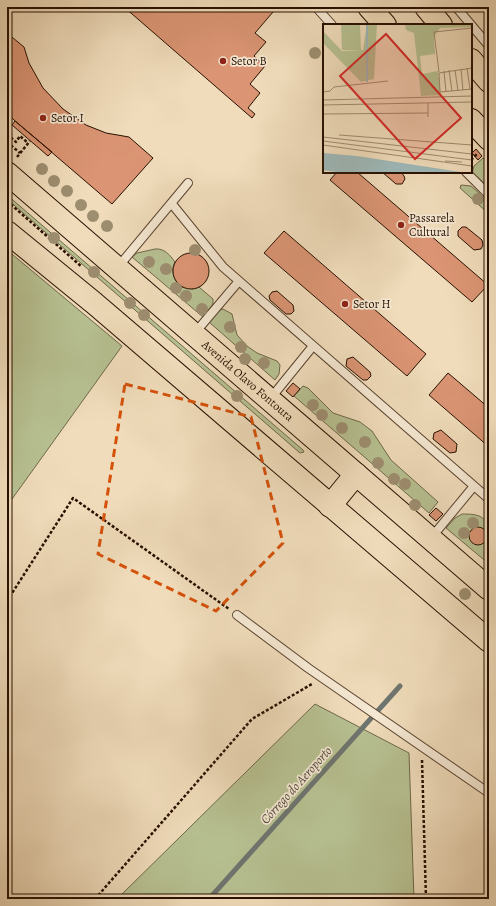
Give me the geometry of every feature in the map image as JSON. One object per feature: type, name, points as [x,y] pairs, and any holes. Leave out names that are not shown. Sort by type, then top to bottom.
[{"type":"main road","points":[[369,7],[384,24]]},
{"type":"main road","points":[[385,24],[386,7]]},
{"type":"main road","points":[[426,7],[440,24]]},
{"type":"main road","points":[[472,61],[489,82]]},
{"type":"main road","points":[[472,122],[484,145]]},
{"type":"main road","name":"Avenida Olavo Fontoura","points":[[11,166],[117,269],[489,589]]},
{"type":"main road","points":[[8,235],[94,303],[489,641]]},
{"type":"main road","points":[[330,506],[356,474]]},
{"type":"main road","points":[[362,532],[373,536],[409,560],[489,629]]},
{"type":"lane","points":[[316,7],[331,24]]},
{"type":"lane","points":[[456,7],[470,24]]},
{"type":"lane","points":[[472,26],[489,46]]},
{"type":"lane","points":[[467,173],[489,195]]},
{"type":"lane","points":[[117,269],[188,184]]},
{"type":"lane","points":[[172,204],[209,251],[239,281],[489,499]]},
{"type":"lane","points":[[193,335],[239,281]]},
{"type":"lane","points":[[269,400],[313,346]]},
{"type":"lane","points":[[431,539],[474,486]]},
{"type":"lane","points":[[237,615],[322,677],[489,793]]},
{"type":"path","points":[[7,134],[16,142],[20,136],[29,142],[11,166]]},
{"type":"path","points":[[7,142],[20,153]]},
{"type":"path","points":[[472,159],[484,145]]},
{"type":"path","points":[[7,601],[73,498],[237,615]]},
{"type":"path","points":[[95,899],[252,719],[322,677]]},
{"type":"path","points":[[421,746],[426,899]]},
{"type":"highlighted area","points":[[125,384],[251,417],[283,543],[216,611],[98,554]]},
{"type":"green space","points":[[483,158],[489,164],[489,187],[472,173],[474,166]]},
{"type":"green space","points":[[461,185],[471,186],[489,202],[489,214],[460,188]]},
{"type":"green space","points":[[7,195],[304,452],[300,453],[7,199]]},
{"type":"green space","points":[[155,249],[164,251],[175,262],[173,272],[176,281],[181,287],[193,289],[199,287],[213,299],[213,304],[203,317],[132,257],[137,253]]},
{"type":"green space","points":[[7,250],[122,346],[7,506]]},
{"type":"green space","points":[[223,309],[232,314],[237,335],[247,346],[257,353],[277,361],[280,365],[279,374],[275,380],[209,322],[220,310]]},
{"type":"green space","points":[[303,386],[308,388],[333,413],[360,422],[372,431],[391,460],[438,502],[429,513],[294,396]]},
{"type":"green space","points":[[462,514],[477,515],[485,521],[488,526],[490,539],[489,564],[446,528],[455,518]]},
{"type":"green space","points":[[315,704],[409,753],[414,899],[117,899]]},
{"type":"building","name":"Setor B","points":[[124,7],[268,7],[273,12],[255,33],[266,42],[254,56],[265,66],[250,84],[260,93],[248,108],[255,114],[252,118]]},
{"type":"building","name":"Setor I","points":[[7,33],[24,47],[29,63],[43,88],[63,109],[86,125],[106,133],[129,137],[153,158],[112,204],[7,114]]},
{"type":"building","points":[[15,121],[52,152],[48,156],[12,125]]},
{"type":"building","points":[[476,149],[482,156],[478,160],[472,153]]},
{"type":"building","points":[[336,173],[358,173],[488,285],[472,302],[330,180]]},
{"type":"building","points":[[383,173],[402,173],[405,179],[402,184],[396,184]]},
{"type":"building","points":[[462,227],[466,227],[482,240],[483,245],[481,249],[474,250],[458,236],[458,231]]},
{"type":"building","name":"Setor H","points":[[284,231],[426,354],[407,376],[264,253]]},
{"type":"building","points":[[195,253],[204,258],[208,264],[208,278],[204,284],[195,289],[187,289],[178,284],[174,278],[173,267],[178,258],[184,254]]},
{"type":"building","points":[[277,291],[293,305],[294,311],[291,314],[286,314],[270,300],[269,296],[272,292]]},
{"type":"building","points":[[353,357],[370,372],[371,376],[367,380],[363,380],[346,366],[347,359]]},
{"type":"building","points":[[448,373],[489,408],[489,447],[429,395]]},
{"type":"building","points":[[293,383],[300,389],[293,397],[286,391]]},
{"type":"building","points":[[441,430],[457,444],[456,452],[450,453],[433,439],[434,433]]},
{"type":"building","points":[[436,508],[443,514],[436,521],[429,515]]},
{"type":"building","points":[[478,527],[484,530],[487,536],[484,542],[478,545],[472,542],[469,536],[472,530]]},
{"type":"waterway","name":"Córrego do Aeroporto","points":[[209,899],[400,686]]},
{"type":"place","name":"Setor B","points":[[223,61]]},
{"type":"place","name":"Setor I","points":[[43,118]]},
{"type":"place","name":"Passarela Cultural","points":[[401,225]]},
{"type":"place","name":"Setor H","points":[[345,304]]}]
